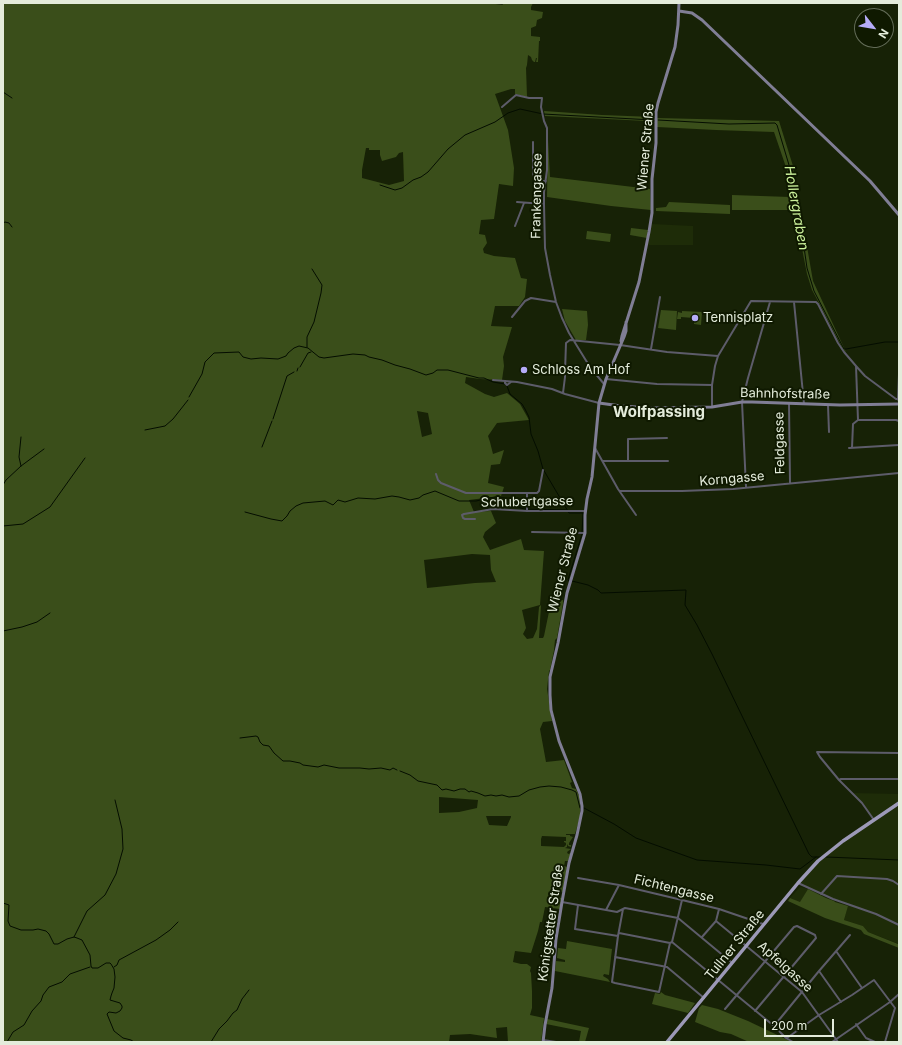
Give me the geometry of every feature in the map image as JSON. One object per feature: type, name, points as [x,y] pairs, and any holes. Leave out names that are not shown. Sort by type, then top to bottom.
[{"type":"main road","name":"Wiener Straße","points":[[620,345],[647,247],[652,213],[652,179],[656,143],[656,112],[675,48],[678,29],[679,3]]},
{"type":"main road","points":[[679,10],[692,13],[702,20],[870,180],[899,215]]},
{"type":"main road","points":[[599,403],[604,384],[620,345]]},
{"type":"main road","name":"Bahnhofstraße","points":[[599,403],[652,408],[712,407],[742,402],[828,405],[899,401]]},
{"type":"main road","name":"Wiener Straße","points":[[568,763],[559,741],[551,710],[551,674],[565,599],[583,533],[592,477],[599,403]]},
{"type":"main road","name":"Königstetter Straße","points":[[543,1041],[544,1025],[552,988],[556,940],[562,902],[569,863],[578,835],[582,811],[580,794],[568,763]]},
{"type":"main road","name":"Tullner Straße","points":[[667,1042],[818,860],[843,841],[899,804]]},
{"type":"street","name":"Frankengasse","points":[[502,107],[516,95],[529,98],[542,98],[544,121],[547,128],[547,170],[544,192],[545,248],[550,275],[556,302],[564,322],[594,374],[604,384]]},
{"type":"street","points":[[533,142],[534,178],[538,181],[546,181]]},
{"type":"street","points":[[517,202],[544,204]]},
{"type":"street","points":[[515,226],[524,203]]},
{"type":"street","points":[[651,349],[660,297]]},
{"type":"street","points":[[512,317],[525,301],[531,298],[556,302]]},
{"type":"street","points":[[712,407],[712,384],[718,356],[751,301],[816,302],[844,352],[865,376],[899,401]]},
{"type":"street","points":[[746,487],[742,402],[770,302]]},
{"type":"street","points":[[794,302],[804,404]]},
{"type":"street","points":[[563,393],[565,382],[566,342],[570,340],[667,352],[718,356]]},
{"type":"street","points":[[856,366],[858,420]]},
{"type":"street","points":[[899,374],[899,401]]},
{"type":"street","points":[[606,379],[657,384],[712,384]]},
{"type":"street","points":[[493,380],[552,389],[599,403]]},
{"type":"street","name":"Feldgasse","points":[[789,403],[790,483]]},
{"type":"street","points":[[828,405],[829,432]]},
{"type":"street","points":[[852,448],[853,424],[858,420],[899,421]]},
{"type":"street","points":[[628,461],[628,439],[667,438]]},
{"type":"street","points":[[849,448],[899,446]]},
{"type":"street","points":[[595,448],[636,515]]},
{"type":"street","points":[[602,461],[668,462]]},
{"type":"street","points":[[436,474],[441,483],[466,493],[527,493],[539,491],[543,470]]},
{"type":"street","name":"Korngasse","points":[[620,491],[682,492],[734,489],[899,473]]},
{"type":"street","points":[[527,493],[527,510]]},
{"type":"street","name":"Schubertgasse","points":[[475,519],[465,519],[462,515],[493,509],[586,511]]},
{"type":"street","points":[[532,532],[583,533]]},
{"type":"street","points":[[874,820],[862,803],[839,780],[817,752],[899,753]]},
{"type":"street","points":[[839,780],[899,779]]},
{"type":"street","points":[[821,894],[838,876],[887,879],[899,885]]},
{"type":"street","name":"Fichtengasse","points":[[578,878],[619,885],[719,909],[764,924]]},
{"type":"street","points":[[798,883],[833,899],[876,914],[899,925]]},
{"type":"street","points":[[606,910],[619,885]]},
{"type":"street","points":[[623,908],[612,982],[660,992],[682,900]]},
{"type":"street","points":[[562,902],[617,912],[625,908],[678,918],[732,963]]},
{"type":"street","points":[[578,905],[574,928],[671,942],[774,1026],[786,1038],[793,1042]]},
{"type":"street","points":[[702,937],[716,920],[719,909]]},
{"type":"street","name":"Apfelgasse","points":[[716,920],[802,992],[838,1042]]},
{"type":"street","points":[[725,1009],[794,927],[797,926],[815,935],[816,938],[754,1011]]},
{"type":"street","points":[[774,1026],[850,935]]},
{"type":"street","points":[[836,950],[862,988]]},
{"type":"street","points":[[615,957],[665,967],[704,998]]},
{"type":"street","points":[[819,971],[841,1002]]},
{"type":"street","points":[[786,1038],[874,980],[895,1008],[885,1042]]},
{"type":"street","points":[[832,1042],[890,1002],[899,994]]},
{"type":"street","points":[[856,1024],[866,1038],[875,1042]]},
{"type":"street","points":[[543,1041],[556,1042]]},
{"type":"shaded area","points":[[3,3],[488,3],[503,5],[502,3],[533,3],[531,10],[543,12],[542,18],[537,20],[536,26],[531,28],[531,36],[540,37],[540,41],[538,62],[536,62],[537,58],[534,62],[528,55],[526,68],[527,97],[515,94],[515,89],[495,94],[508,130],[514,168],[513,186],[499,184],[494,219],[481,220],[479,234],[485,235],[487,243],[483,249],[484,253],[494,256],[515,258],[521,278],[527,279],[525,297],[519,306],[495,306],[491,326],[512,327],[503,357],[504,366],[502,380],[466,377],[465,383],[485,394],[494,397],[507,393],[520,404],[529,420],[497,423],[488,436],[493,454],[504,450],[500,464],[491,465],[488,483],[504,487],[501,496],[469,500],[474,512],[491,511],[496,523],[485,532],[483,537],[490,550],[521,539],[524,550],[544,551],[540,605],[522,610],[526,628],[523,634],[527,639],[533,638],[537,629],[539,607],[541,605],[539,638],[543,638],[551,602],[563,600],[557,638],[555,640],[549,671],[547,689],[552,721],[543,722],[540,729],[546,762],[564,760],[572,782],[570,783],[572,788],[576,789],[579,796],[580,817],[575,834],[566,834],[573,837],[569,843],[571,847],[567,844],[567,847],[565,848],[571,849],[567,852],[568,854],[571,853],[568,861],[565,861],[564,866],[567,867],[563,892],[550,890],[549,896],[562,898],[560,909],[545,907],[542,922],[540,922],[531,953],[515,951],[513,962],[527,964],[531,967],[532,1008],[530,1015],[544,1018],[541,1042],[508,1042],[507,1027],[496,1028],[497,1038],[470,1034],[450,1035],[449,1042],[3,1042]],"holes":[[[366,148],[369,148],[369,150],[380,150],[382,161],[396,157],[399,153],[403,152],[404,181],[389,185],[362,178]],[[417,411],[428,413],[432,434],[422,437]],[[472,554],[490,555],[491,570],[496,582],[427,588],[424,560]],[[439,797],[478,800],[477,808],[459,812],[439,813]],[[486,816],[511,816],[507,826],[489,825]],[[542,836],[566,837],[566,841],[564,841],[566,845],[564,847],[541,846]]]},
{"type":"shaded area","points":[[544,111],[653,117],[653,120],[647,121],[545,116]]},
{"type":"shaded area","points":[[657,118],[779,121],[793,166],[813,281],[846,352],[812,290],[807,274],[788,173],[774,132],[657,127]]},
{"type":"shaded area","points":[[548,139],[550,177],[650,189],[651,210],[547,197]]},
{"type":"shaded area","points":[[732,195],[790,197],[791,210],[732,210]]},
{"type":"shaded area","points":[[669,202],[730,205],[730,214],[656,211],[656,208],[666,207]]},
{"type":"shaded area","points":[[652,224],[693,226],[693,245],[648,245]]},
{"type":"shaded area","points":[[631,228],[648,230],[647,238],[630,235]]},
{"type":"shaded area","points":[[587,231],[611,234],[610,242],[586,239]]},
{"type":"shaded area","points":[[562,309],[587,311],[588,325],[586,340],[576,340],[565,321]]},
{"type":"shaded area","points":[[661,310],[677,311],[676,330],[658,328]]},
{"type":"shaded area","name":"Tennisplatz","points":[[682,311],[702,312],[701,325],[694,324],[694,318],[681,317],[681,319],[677,319],[678,312],[682,313]]},
{"type":"shaded area","points":[[851,793],[899,794],[899,802],[873,819]]},
{"type":"shaded area","points":[[899,805],[899,944],[868,932],[863,926],[844,920],[848,905],[799,884],[819,862],[833,850]]},
{"type":"shaded area","points":[[801,887],[808,889],[800,903],[790,898]]},
{"type":"shaded area","points":[[808,889],[835,902],[848,906],[844,920],[863,926],[868,932],[898,944],[899,943],[899,948],[864,934],[861,930],[825,918],[788,901],[790,898],[800,902]]},
{"type":"shaded area","points":[[567,941],[612,949],[609,975],[604,974],[603,976],[610,982],[555,971],[556,961],[565,962],[565,960],[557,958],[558,948],[566,949]]},
{"type":"shaded area","points":[[661,992],[665,995],[695,1003],[688,1013],[652,1004],[655,993],[660,994]]},
{"type":"shaded area","points":[[702,1005],[718,1009],[748,1021],[792,1042],[749,1042],[731,1034],[720,1032],[695,1022],[699,1008]]},
{"type":"shaded area","points":[[547,1019],[589,1028],[585,1042],[579,1042],[581,1031],[546,1024]]},
{"type":"waterway","points":[[3,92],[12,98]]},
{"type":"waterway","name":"Hollergraben","points":[[380,185],[395,190],[402,188],[428,172],[448,149],[465,135],[495,122],[508,113],[520,109],[543,114],[653,120]]},
{"type":"waterway","name":"Hollergraben","points":[[658,120],[729,124],[775,123],[777,125],[792,175],[797,198],[807,268],[814,291],[844,349],[885,342],[899,342]]},
{"type":"waterway","points":[[3,223],[9,223],[12,227]]},
{"type":"waterway","points":[[307,347],[307,337],[314,322],[322,285],[312,269]]},
{"type":"waterway","points":[[189,397],[202,374],[205,362],[214,353],[239,352],[243,357],[251,359],[278,359],[286,356],[294,348],[299,346],[308,348],[319,357],[324,358],[353,354],[365,355],[426,375],[437,370],[448,370],[505,384]]},
{"type":"waterway","points":[[300,367],[308,353],[311,352]]},
{"type":"waterway","points":[[273,419],[287,376],[294,372]]},
{"type":"waterway","points":[[507,386],[510,394],[522,404],[529,417],[531,434],[543,469],[569,513],[583,513],[582,534],[568,580],[569,581]]},
{"type":"waterway","points":[[145,430],[165,426],[173,419],[188,400]]},
{"type":"waterway","points":[[262,447],[272,421]]},
{"type":"waterway","points":[[21,437],[19,457],[21,466]]},
{"type":"waterway","points":[[3,485],[6,480],[21,466],[44,449]]},
{"type":"waterway","points":[[3,526],[23,524],[50,507],[85,458]]},
{"type":"waterway","points":[[245,512],[282,521],[290,511],[303,503],[325,501],[333,505],[338,500],[345,502],[358,498],[375,499],[392,496],[410,500],[435,491],[459,501],[476,501],[495,497],[505,498],[518,507],[524,509],[566,510]]},
{"type":"waterway","points":[[572,581],[588,585],[601,593],[686,590],[685,605],[712,654],[809,854],[812,857],[821,857]]},
{"type":"waterway","points":[[3,631],[37,622],[50,613]]},
{"type":"waterway","points":[[240,738],[258,737],[263,745],[269,746],[283,761],[318,767],[324,765],[339,768],[381,768],[390,770],[393,768],[397,770]]},
{"type":"waterway","points":[[400,771],[410,775],[418,781],[437,785],[442,790],[446,789],[454,791],[465,789],[469,792],[471,791],[485,796],[519,796],[529,790],[540,787],[561,787],[576,792],[580,808]]},
{"type":"waterway","points":[[74,937],[87,911],[105,895],[116,874],[123,849],[122,829],[115,800]]},
{"type":"waterway","points":[[584,808],[636,838],[697,860],[800,869],[816,857]]},
{"type":"waterway","points":[[826,857],[899,860]]},
{"type":"waterway","points":[[3,903],[9,905],[8,921],[10,926],[21,930],[38,929],[46,931],[54,944],[58,944],[74,937],[77,938],[82,940],[90,955],[92,968],[98,968],[106,963],[111,964],[114,969],[115,977],[114,988],[110,1000],[120,1003],[122,1008],[116,1013],[109,1012],[107,1014],[114,1031],[123,1038],[134,1042]]},
{"type":"waterway","points":[[114,967],[117,965],[119,960],[156,940],[178,922]]},
{"type":"waterway","points":[[7,1042],[13,1032],[24,1025],[49,987],[62,982],[70,974],[90,967]]},
{"type":"waterway","points":[[211,1042],[219,1029],[237,1010],[242,999],[249,990]]},
{"type":"place","name":"Tennisplatz","points":[[695,318]]},
{"type":"place","name":"Schloss Am Hof","points":[[524,370]]},
{"type":"district","name":"Wolfpassing","points":[[659,412]]}]
